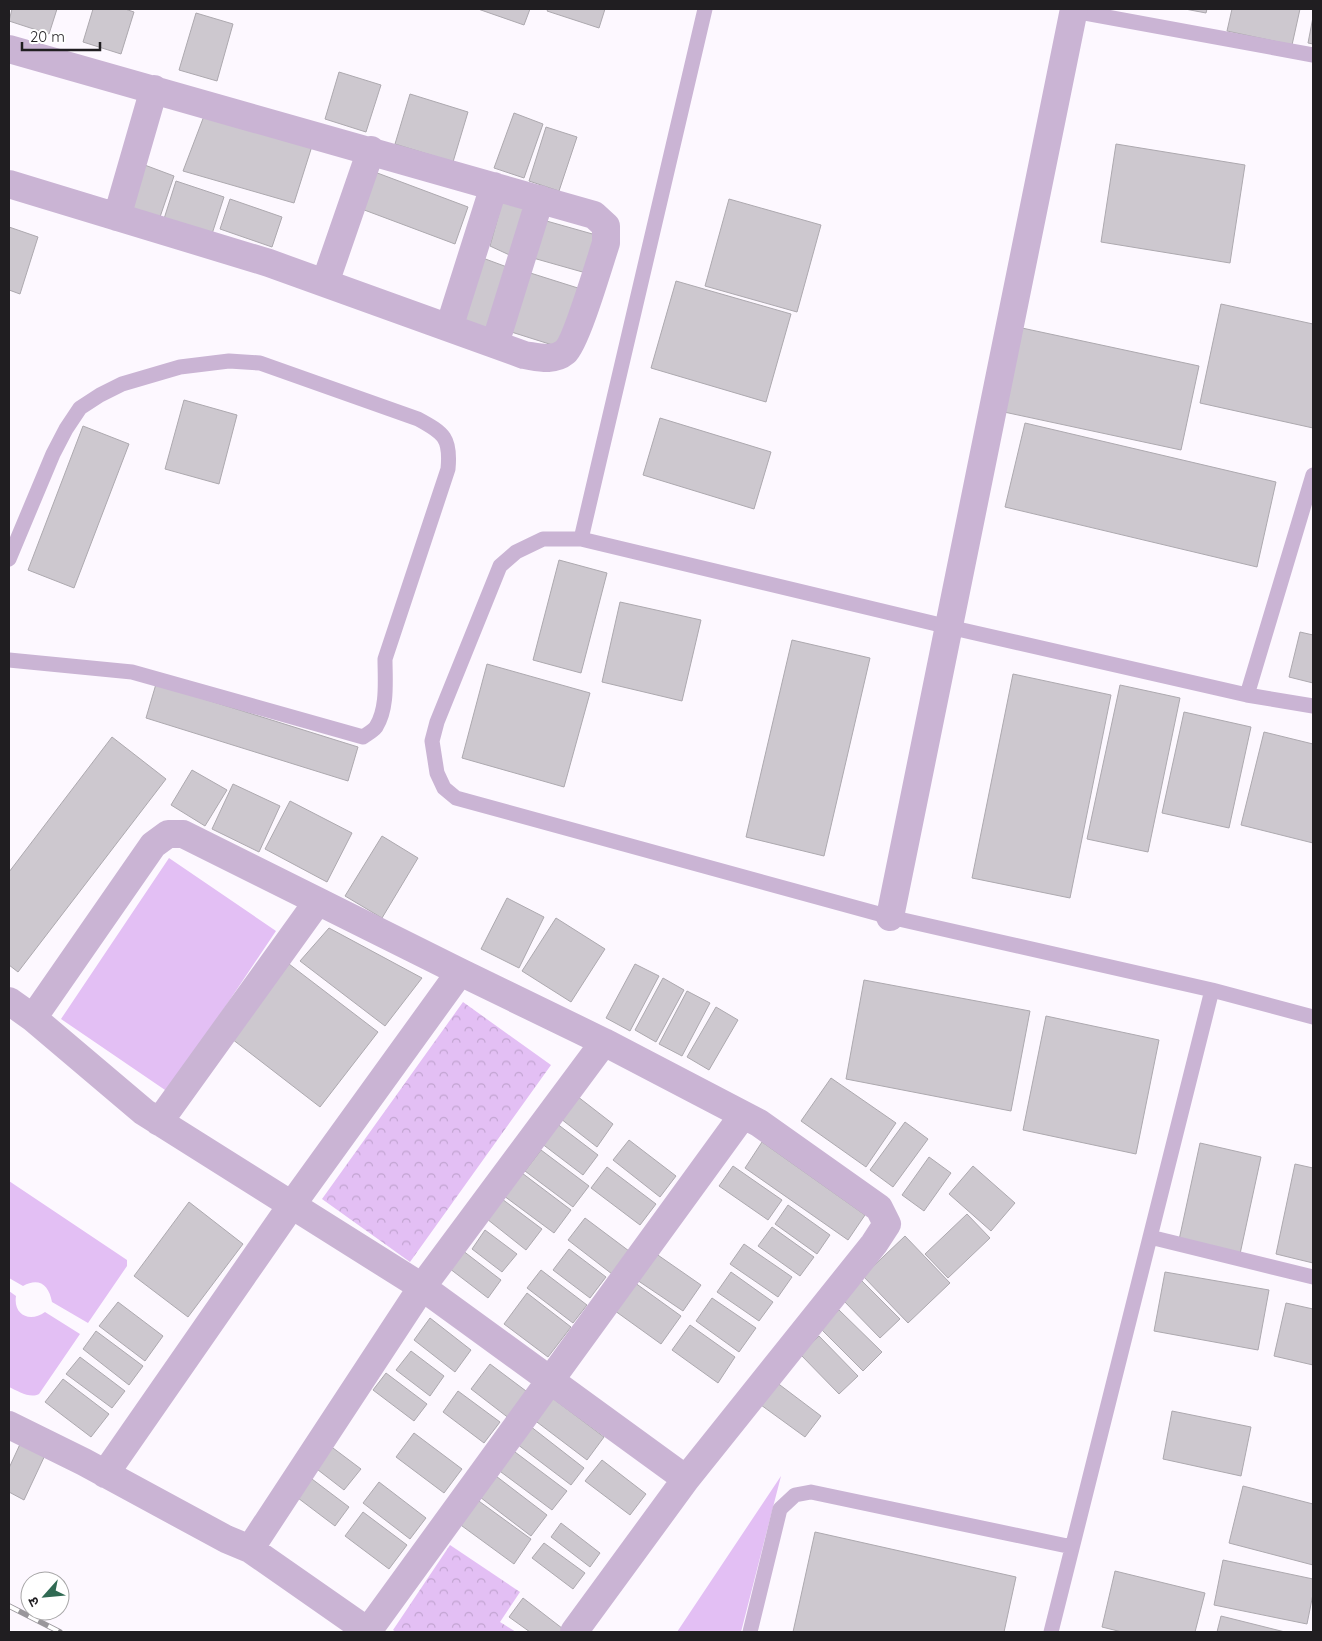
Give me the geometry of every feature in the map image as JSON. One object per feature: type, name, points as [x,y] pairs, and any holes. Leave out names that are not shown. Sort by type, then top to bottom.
[{"type":"street","points":[[890,917],[1074,10]]},
{"type":"street","points":[[9,48],[594,215],[606,226],[606,243],[574,336],[566,352],[551,359],[524,354],[269,263],[9,184]]},
{"type":"street","points":[[117,217],[154,89]]},
{"type":"street","points":[[325,283],[371,150]]},
{"type":"street","points":[[449,328],[494,186]]},
{"type":"street","points":[[495,344],[540,199]]},
{"type":"street","points":[[33,1018],[153,845],[168,834],[183,834],[604,1042],[759,1123],[878,1208],[887,1224],[874,1244],[686,1479],[574,1632]]},
{"type":"street","points":[[159,1122],[318,902]]},
{"type":"street","points":[[105,1474],[291,1206],[460,972]]},
{"type":"street","points":[[9,1001],[33,1018],[137,1106],[159,1122],[422,1287],[686,1479]]},
{"type":"street","points":[[250,1549],[422,1287],[604,1042]]},
{"type":"street","points":[[9,1425],[84,1462],[226,1539],[250,1549],[369,1632],[743,1115]]},
{"type":"lane","points":[[581,539],[705,9]]},
{"type":"lane","points":[[1074,10],[1313,55]]},
{"type":"lane","points":[[9,559],[53,454],[80,408],[122,384],[180,367],[229,361],[260,363],[418,419],[434,428],[444,437],[450,452],[448,468],[385,659],[383,708],[376,728],[363,737],[132,672],[9,660]]},
{"type":"lane","points":[[1247,695],[1313,475]]},
{"type":"lane","points":[[1313,706],[1247,695],[949,627],[581,539],[543,540],[516,552],[500,566],[437,722],[432,741],[437,773],[444,788],[456,798],[890,917],[1212,990],[1313,1017]]},
{"type":"lane","points":[[1051,1632],[1212,990]]},
{"type":"lane","points":[[1150,1237],[1313,1277]]},
{"type":"lane","points":[[750,1632],[780,1509],[795,1495],[811,1492],[1072,1547]]},
{"type":"green space","points":[[169,858],[276,931],[168,1092],[61,1019]]},
{"type":"green space","points":[[463,1002],[551,1065],[410,1262],[322,1199]]},
{"type":"green space","points":[[9,1181],[127,1260],[127,1266],[88,1323],[52,1302],[46,1287],[42,1284],[34,1282],[23,1286],[9,1278]]},
{"type":"green space","points":[[9,1291],[16,1296],[17,1308],[24,1315],[34,1317],[45,1312],[80,1334],[39,1394],[32,1396],[9,1387]]},
{"type":"green space","points":[[781,1476],[741,1632],[677,1632]]},
{"type":"green space","points":[[450,1545],[520,1592],[500,1622],[516,1632],[396,1632],[393,1630]]},
{"type":"building","points":[[12,9],[57,9],[49,34],[9,21]]},
{"type":"building","points":[[93,9],[125,9],[134,12],[121,54],[83,42]]},
{"type":"building","points":[[478,9],[530,9],[524,25]]},
{"type":"building","points":[[548,9],[605,9],[599,28],[547,11]]},
{"type":"building","points":[[1185,9],[1207,9],[1206,13]]},
{"type":"building","points":[[1232,9],[1300,9],[1292,45],[1227,31]]},
{"type":"building","points":[[196,13],[233,24],[217,81],[179,70]]},
{"type":"building","points":[[1313,17],[1313,44],[1308,43]]},
{"type":"building","points":[[339,72],[381,85],[366,132],[325,119]]},
{"type":"building","points":[[410,94],[468,112],[453,162],[395,144]]},
{"type":"building","points":[[514,113],[543,124],[524,178],[494,168]]},
{"type":"building","points":[[204,116],[312,146],[294,203],[183,171]]},
{"type":"building","points":[[546,127],[577,137],[559,191],[529,181]]},
{"type":"building","points":[[1116,144],[1245,165],[1230,263],[1101,242]]},
{"type":"building","points":[[142,164],[174,176],[159,220],[126,208]]},
{"type":"building","points":[[372,171],[468,207],[455,244],[359,208]]},
{"type":"building","points":[[176,181],[224,197],[211,237],[163,222]]},
{"type":"building","points":[[230,199],[282,217],[272,247],[220,229]]},
{"type":"building","points":[[729,199],[821,225],[797,312],[705,286]]},
{"type":"building","points":[[502,202],[532,210],[516,258],[490,246]]},
{"type":"building","points":[[543,220],[596,235],[586,273],[533,258]]},
{"type":"building","points":[[9,227],[38,237],[20,294],[9,290]]},
{"type":"building","points":[[480,257],[515,270],[493,332],[458,320]]},
{"type":"building","points":[[524,271],[581,289],[562,348],[505,330]]},
{"type":"building","points":[[676,281],[791,314],[766,402],[651,368]]},
{"type":"building","points":[[1221,304],[1313,324],[1313,428],[1200,403]]},
{"type":"building","points":[[1022,328],[1199,366],[1181,450],[1004,412]]},
{"type":"building","points":[[184,400],[237,415],[219,484],[165,469]]},
{"type":"building","points":[[660,418],[771,452],[754,509],[643,475]]},
{"type":"building","points":[[1025,423],[1276,482],[1257,567],[1005,507]]},
{"type":"building","points":[[83,426],[129,444],[74,588],[28,570]]},
{"type":"building","points":[[559,560],[607,573],[581,673],[533,660]]},
{"type":"building","points":[[620,602],[701,620],[682,701],[602,682]]},
{"type":"building","points":[[1300,632],[1313,635],[1313,683],[1289,677]]},
{"type":"building","points":[[792,640],[870,658],[824,856],[746,837]]},
{"type":"building","points":[[487,664],[590,693],[564,787],[462,758]]},
{"type":"building","points":[[1013,674],[1111,695],[1070,898],[972,878]]},
{"type":"building","points":[[156,684],[358,747],[348,781],[146,718]]},
{"type":"building","points":[[1120,685],[1180,698],[1148,852],[1087,839]]},
{"type":"building","points":[[1184,712],[1251,727],[1229,828],[1162,813]]},
{"type":"building","points":[[1264,732],[1313,744],[1313,843],[1241,825]]},
{"type":"building","points":[[112,737],[166,779],[18,972],[9,965],[9,872]]},
{"type":"building","points":[[192,770],[227,790],[205,826],[171,805]]},
{"type":"building","points":[[233,784],[280,806],[259,852],[212,829]]},
{"type":"building","points":[[290,801],[352,833],[327,882],[265,849]]},
{"type":"building","points":[[382,836],[418,858],[382,918],[345,896]]},
{"type":"building","points":[[507,898],[544,917],[519,968],[481,949]]},
{"type":"building","points":[[556,918],[605,949],[571,1002],[522,971]]},
{"type":"building","points":[[329,928],[422,978],[385,1026],[300,961]]},
{"type":"building","points":[[289,964],[378,1032],[320,1107],[232,1039]]},
{"type":"building","points":[[635,964],[659,976],[630,1031],[606,1018]]},
{"type":"building","points":[[663,978],[684,990],[656,1042],[635,1030]]},
{"type":"building","points":[[864,980],[1030,1011],[1011,1111],[846,1079]]},
{"type":"building","points":[[687,991],[710,1003],[682,1056],[659,1044]]},
{"type":"building","points":[[716,1007],[738,1020],[709,1070],[687,1057]]},
{"type":"building","points":[[1046,1016],[1159,1040],[1136,1154],[1023,1130]]},
{"type":"building","points":[[831,1078],[896,1123],[866,1167],[801,1121]]},
{"type":"building","points":[[573,1093],[613,1124],[597,1147],[556,1115]]},
{"type":"building","points":[[552,1120],[598,1155],[583,1175],[537,1140]]},
{"type":"building","points":[[905,1122],[928,1139],[893,1187],[870,1170]]},
{"type":"building","points":[[629,1140],[676,1176],[660,1197],[613,1160]]},
{"type":"building","points":[[762,1142],[865,1215],[848,1240],[745,1168]]},
{"type":"building","points":[[1200,1143],[1261,1157],[1240,1254],[1179,1240]]},
{"type":"building","points":[[541,1150],[589,1186],[573,1207],[525,1171]]},
{"type":"building","points":[[929,1157],[951,1173],[924,1211],[902,1195]]},
{"type":"building","points":[[1295,1164],[1313,1168],[1313,1263],[1276,1254]]},
{"type":"building","points":[[733,1166],[782,1200],[768,1220],[719,1186]]},
{"type":"building","points":[[973,1166],[1015,1203],[991,1231],[949,1194]]},
{"type":"building","points":[[607,1167],[656,1204],[640,1225],[591,1188]]},
{"type":"building","points":[[518,1170],[571,1210],[554,1233],[500,1193]]},
{"type":"building","points":[[502,1199],[542,1229],[526,1250],[487,1219]]},
{"type":"building","points":[[189,1202],[243,1244],[188,1317],[134,1276]]},
{"type":"building","points":[[788,1205],[830,1235],[817,1254],[775,1224]]},
{"type":"building","points":[[967,1214],[990,1238],[948,1278],[925,1254]]},
{"type":"building","points":[[585,1218],[629,1251],[612,1274],[568,1240]]},
{"type":"building","points":[[772,1227],[814,1257],[800,1276],[758,1246]]},
{"type":"building","points":[[485,1230],[517,1254],[502,1272],[472,1249]]},
{"type":"building","points":[[905,1236],[950,1283],[908,1323],[863,1276]]},
{"type":"building","points":[[744,1244],[792,1277],[778,1297],[730,1264]]},
{"type":"building","points":[[458,1247],[501,1280],[488,1298],[445,1265]]},
{"type":"building","points":[[569,1249],[606,1277],[590,1298],[553,1270]]},
{"type":"building","points":[[652,1251],[701,1285],[683,1311],[634,1278]]},
{"type":"building","points":[[541,1270],[587,1305],[573,1323],[527,1288]]},
{"type":"building","points":[[731,1272],[773,1302],[759,1321],[717,1292]]},
{"type":"building","points":[[1165,1272],[1269,1290],[1258,1350],[1154,1331]]},
{"type":"building","points":[[631,1280],[681,1316],[661,1344],[611,1308]]},
{"type":"building","points":[[861,1280],[900,1319],[880,1338],[842,1299]]},
{"type":"building","points":[[527,1293],[571,1327],[548,1357],[504,1324]]},
{"type":"building","points":[[712,1298],[756,1328],[739,1352],[696,1321]]},
{"type":"building","points":[[118,1302],[163,1336],[145,1361],[99,1326]]},
{"type":"building","points":[[1286,1303],[1313,1309],[1313,1365],[1274,1356]]},
{"type":"building","points":[[839,1310],[882,1352],[863,1371],[820,1328]]},
{"type":"building","points":[[430,1318],[471,1350],[455,1372],[414,1340]]},
{"type":"building","points":[[690,1325],[735,1357],[718,1383],[672,1350]]},
{"type":"building","points":[[96,1331],[143,1366],[129,1385],[83,1349]]},
{"type":"building","points":[[819,1336],[858,1376],[839,1394],[800,1354]]},
{"type":"building","points":[[411,1351],[444,1376],[430,1396],[396,1370]]},
{"type":"building","points":[[80,1357],[125,1391],[112,1408],[66,1374]]},
{"type":"building","points":[[490,1364],[530,1394],[510,1419],[471,1389]]},
{"type":"building","points":[[386,1373],[427,1404],[414,1421],[373,1390]]},
{"type":"building","points":[[63,1379],[109,1414],[91,1437],[45,1402]]},
{"type":"building","points":[[776,1382],[821,1416],[805,1437],[761,1405]]},
{"type":"building","points":[[458,1391],[500,1422],[484,1443],[443,1412]]},
{"type":"building","points":[[551,1397],[604,1437],[587,1460],[533,1419]]},
{"type":"building","points":[[1172,1411],[1251,1427],[1241,1476],[1163,1459]]},
{"type":"building","points":[[530,1426],[584,1468],[571,1485],[517,1444]]},
{"type":"building","points":[[414,1433],[462,1469],[444,1493],[396,1457]]},
{"type":"building","points":[[21,1442],[46,1453],[24,1500],[9,1492],[9,1468]]},
{"type":"building","points":[[329,1445],[361,1469],[344,1490],[313,1466]]},
{"type":"building","points":[[511,1449],[567,1491],[552,1510],[497,1469]]},
{"type":"building","points":[[602,1460],[646,1494],[630,1515],[585,1481]]},
{"type":"building","points":[[492,1473],[547,1515],[531,1536],[476,1494]]},
{"type":"building","points":[[308,1476],[349,1507],[335,1526],[294,1495]]},
{"type":"building","points":[[379,1482],[426,1518],[410,1539],[363,1503]]},
{"type":"building","points":[[1243,1486],[1313,1504],[1313,1565],[1229,1543]]},
{"type":"building","points":[[476,1499],[531,1539],[514,1564],[458,1523]]},
{"type":"building","points":[[363,1512],[407,1545],[389,1569],[345,1536]]},
{"type":"building","points":[[561,1523],[600,1553],[590,1567],[551,1537]]},
{"type":"building","points":[[815,1532],[1016,1577],[1004,1632],[793,1632]]},
{"type":"building","points":[[544,1543],[585,1573],[573,1589],[532,1558]]},
{"type":"building","points":[[1223,1560],[1313,1579],[1313,1594],[1307,1624],[1214,1605]]},
{"type":"building","points":[[1115,1571],[1205,1593],[1195,1632],[1122,1632],[1102,1627]]},
{"type":"building","points":[[523,1598],[567,1632],[530,1632],[509,1617]]},
{"type":"building","points":[[1221,1616],[1285,1632],[1217,1632]]},
{"type":"railway","points":[[9,1606],[60,1632]]}]
